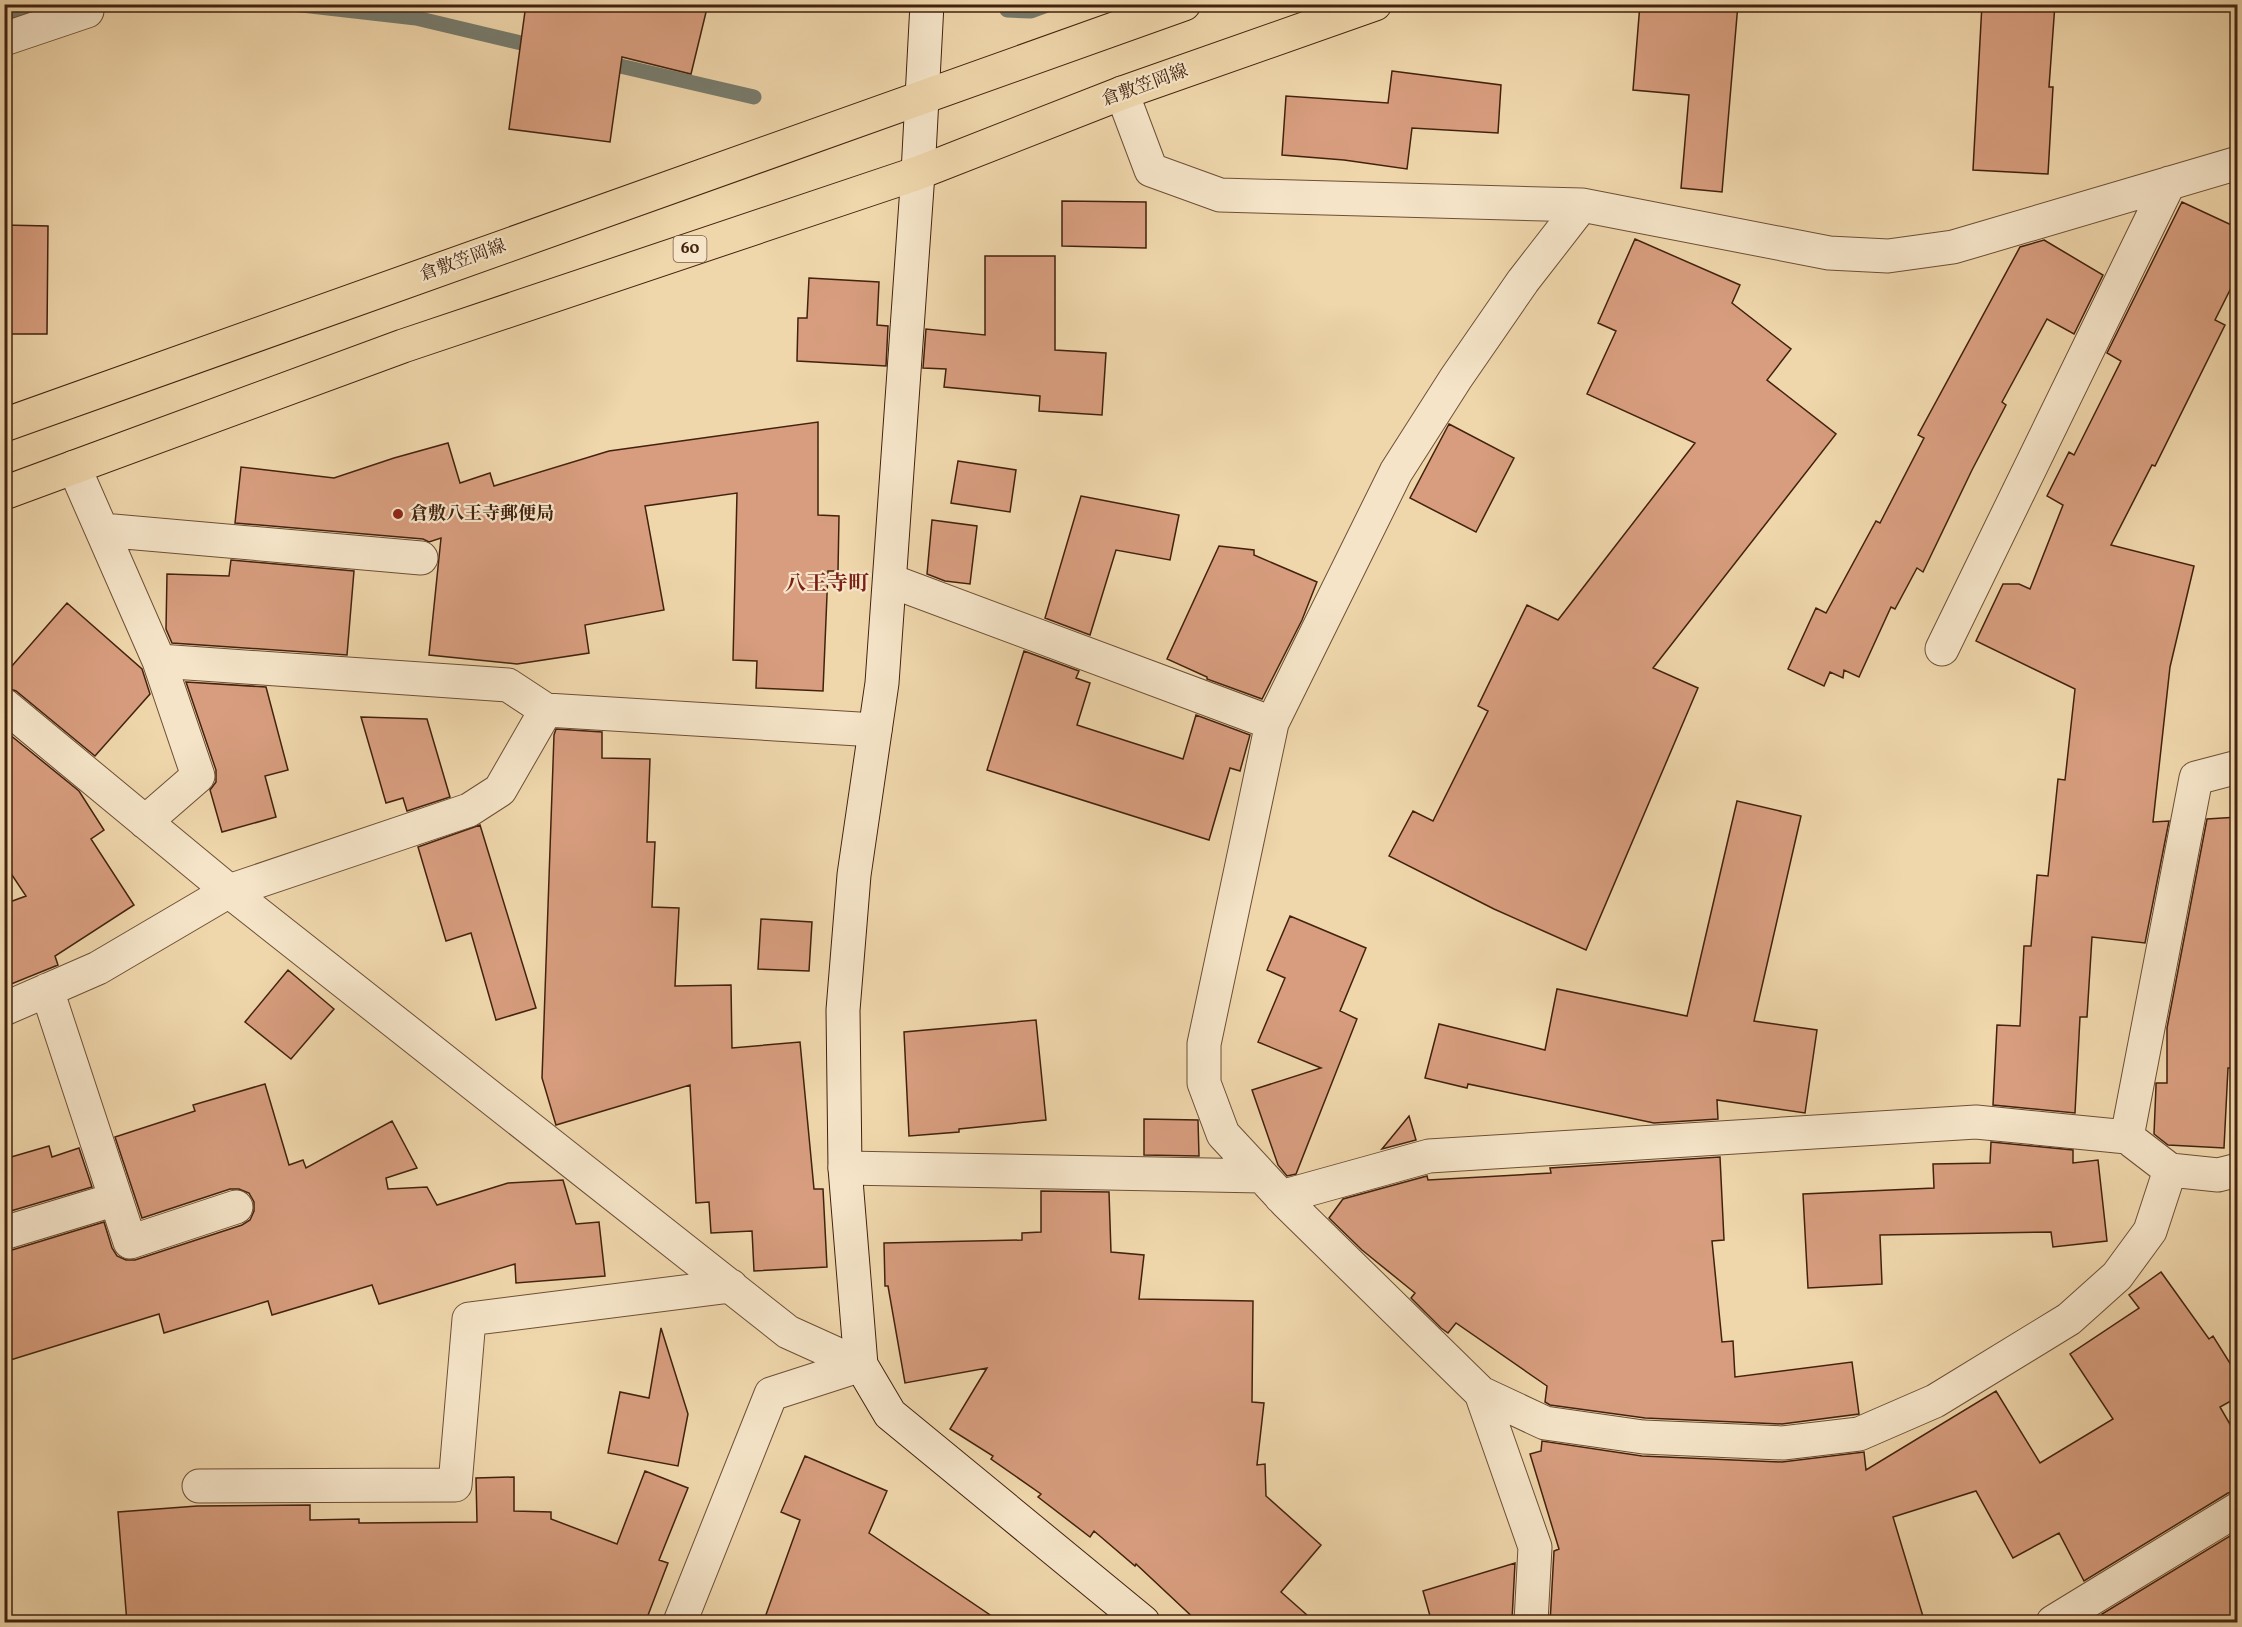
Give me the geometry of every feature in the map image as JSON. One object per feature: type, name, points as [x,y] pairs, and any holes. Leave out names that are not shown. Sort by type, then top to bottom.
[{"type":"main road","name":"倉敷笠岡線","points":[[4,425],[1184,4]]},
{"type":"main road","name":"倉敷笠岡線","points":[[4,494],[403,346],[918,173],[1122,93],[1375,4]]},
{"type":"street","points":[[927,4],[891,581],[882,683],[854,875],[843,1010],[845,1168],[861,1365],[890,1414],[1143,1623]]},
{"type":"street","points":[[4,39],[87,10]]},
{"type":"street","points":[[1122,93],[1151,170],[1220,195],[1582,205],[1819,251],[1888,256],[1953,247],[2238,163]]},
{"type":"street","points":[[1942,649],[2169,183]]},
{"type":"street","points":[[1582,205],[1456,378],[1396,472],[1272,723],[1204,1044],[1204,1083],[1222,1134],[1271,1186],[1481,1393],[1545,1423],[1643,1437],[1783,1443],[1859,1434],[1935,1401],[2069,1318],[2117,1276],[2150,1231],[2170,1170]]},
{"type":"street","points":[[74,467],[159,661],[198,776],[144,822]]},
{"type":"street","points":[[102,530],[422,558]]},
{"type":"street","points":[[891,581],[1272,723]]},
{"type":"street","points":[[159,661],[508,685],[546,710],[875,730]]},
{"type":"street","points":[[4,705],[229,891],[788,1332],[861,1365]]},
{"type":"street","points":[[4,1009],[98,968],[229,891],[469,810],[500,790],[546,710]]},
{"type":"street","points":[[2127,1137],[2196,778],[2238,767]]},
{"type":"street","points":[[47,990],[130,1242],[236,1208]]},
{"type":"street","points":[[845,1168],[1271,1186],[1429,1156],[1976,1122],[2127,1137],[2170,1170],[2235,1176]]},
{"type":"street","points":[[7,1232],[116,1199]]},
{"type":"street","points":[[199,1486],[455,1485],[469,1319],[731,1286]]},
{"type":"street","points":[[680,1623],[771,1394],[861,1365]]},
{"type":"street","points":[[1481,1393],[1535,1546],[1531,1623]]},
{"type":"street","points":[[2053,1623],[2238,1509]]},
{"type":"building","points":[[526,4],[708,4],[691,74],[622,57],[610,142],[509,129]]},
{"type":"building","points":[[1640,4],[1738,4],[1722,192],[1681,188],[1689,95],[1633,90]]},
{"type":"building","points":[[1982,4],[2055,4],[2049,87],[2053,87],[2048,174],[1973,170]]},
{"type":"building","points":[[1392,71],[1501,85],[1498,133],[1412,128],[1407,169],[1344,160],[1282,155],[1286,96],[1388,103]]},
{"type":"building","points":[[1062,201],[1146,202],[1146,248],[1062,246]]},
{"type":"building","points":[[2182,202],[2238,228],[2238,274],[2215,320],[2225,325],[2155,466],[2152,465],[2111,545],[2194,566],[2170,667],[2153,822],[2169,821],[2145,943],[2092,937],[2087,1017],[2080,1017],[2075,1113],[1993,1105],[1997,1025],[2020,1026],[2024,946],[2031,946],[2037,875],[2048,876],[2058,779],[2065,780],[2075,689],[1976,641],[2003,584],[2019,584],[2030,589],[2063,505],[2047,496],[2069,452],[2074,455],[2121,361],[2107,353]]},
{"type":"building","points":[[4,225],[48,226],[47,334],[4,334]]},
{"type":"building","points":[[1635,239],[1740,285],[1732,303],[1791,349],[1767,380],[1836,434],[1653,668],[1698,688],[1586,950],[1494,909],[1389,856],[1413,811],[1433,821],[1488,711],[1478,706],[1527,605],[1558,620],[1695,443],[1587,394],[1616,331],[1598,323]]},
{"type":"building","points":[[2044,240],[2103,275],[2074,334],[2047,319],[2002,402],[2006,405],[1923,572],[1917,568],[1895,609],[1891,607],[1859,677],[1844,670],[1843,678],[1830,672],[1824,686],[1788,669],[1816,608],[1826,613],[1876,521],[1880,523],[1924,438],[1918,435],[2020,247]]},
{"type":"building","points":[[985,256],[1055,256],[1055,350],[1106,353],[1102,415],[1039,411],[1040,396],[944,387],[946,369],[923,368],[926,329],[985,335]]},
{"type":"building","points":[[809,278],[879,282],[877,325],[888,326],[886,366],[797,361],[798,318],[807,318]]},
{"type":"building","points":[[818,422],[818,515],[839,516],[838,571],[828,571],[823,691],[756,688],[757,661],[733,660],[737,493],[645,506],[664,610],[585,625],[589,653],[517,664],[429,655],[441,538],[429,542],[423,539],[235,523],[241,467],[334,478],[448,443],[460,483],[490,473],[494,486],[609,451]]},
{"type":"building","points":[[1449,424],[1514,458],[1476,532],[1410,498]]},
{"type":"building","points":[[958,461],[1016,470],[1010,512],[951,503]]},
{"type":"building","points":[[1081,496],[1179,515],[1170,560],[1116,550],[1090,635],[1045,618]]},
{"type":"building","points":[[932,520],[977,526],[970,584],[945,581],[927,574]]},
{"type":"building","points":[[1219,546],[1254,550],[1254,555],[1317,582],[1302,620],[1262,699],[1207,679],[1167,659]]},
{"type":"building","points":[[231,560],[354,571],[347,655],[172,643],[166,629],[167,574],[229,576]]},
{"type":"building","points":[[67,603],[142,669],[150,694],[95,756],[16,691],[4,687],[4,675]]},
{"type":"building","points":[[1024,651],[1079,671],[1076,678],[1090,683],[1077,725],[1183,759],[1196,715],[1250,735],[1240,771],[1230,768],[1209,840],[987,770]]},
{"type":"building","points":[[186,682],[266,687],[288,770],[265,776],[276,817],[222,832],[210,790],[216,782],[216,770]]},
{"type":"building","points":[[361,717],[427,719],[450,797],[407,811],[403,798],[386,803]]},
{"type":"building","points":[[556,729],[602,732],[602,758],[650,759],[647,842],[655,842],[652,907],[679,908],[675,986],[731,985],[732,1048],[800,1042],[814,1189],[823,1189],[827,1267],[754,1271],[752,1231],[711,1233],[709,1202],[696,1203],[690,1085],[556,1125],[542,1078]]},
{"type":"building","points":[[4,730],[79,791],[104,830],[91,839],[134,905],[55,956],[58,965],[4,987],[4,904],[26,896],[4,863]]},
{"type":"building","points":[[1737,801],[1801,816],[1754,1021],[1817,1030],[1805,1113],[1717,1100],[1718,1119],[1654,1123],[1468,1084],[1467,1088],[1425,1078],[1439,1024],[1545,1050],[1557,989],[1687,1016]]},
{"type":"building","points":[[2238,817],[2238,1068],[2228,1068],[2224,1148],[2168,1145],[2154,1134],[2156,1083],[2167,1083],[2167,1028],[2207,819]]},
{"type":"building","points":[[480,825],[536,1008],[496,1020],[471,933],[446,941],[418,847]]},
{"type":"building","points":[[1290,916],[1366,948],[1340,1011],[1357,1019],[1296,1174],[1287,1176],[1278,1165],[1252,1090],[1321,1068],[1258,1042],[1285,978],[1267,970]]},
{"type":"building","points":[[761,919],[812,922],[809,971],[758,969]]},
{"type":"building","points":[[288,970],[334,1009],[291,1059],[245,1022]]},
{"type":"building","points":[[1036,1020],[1046,1120],[959,1129],[959,1132],[909,1136],[904,1032]]},
{"type":"building","points":[[265,1084],[289,1165],[303,1160],[306,1168],[392,1121],[417,1168],[386,1178],[388,1189],[427,1187],[437,1205],[508,1183],[563,1180],[576,1224],[599,1222],[605,1276],[516,1283],[515,1264],[379,1304],[372,1285],[272,1315],[268,1301],[164,1333],[159,1314],[4,1362],[4,1250],[12,1250],[104,1222],[112,1248],[117,1256],[126,1260],[135,1260],[242,1225],[250,1220],[254,1211],[254,1202],[249,1193],[239,1189],[230,1189],[142,1218],[115,1137],[195,1111],[193,1105]]},
{"type":"building","points":[[1409,1116],[1416,1140],[1382,1149]]},
{"type":"building","points":[[1144,1119],[1198,1120],[1199,1156],[1144,1155]]},
{"type":"building","points":[[1991,1142],[2073,1150],[2073,1163],[2098,1160],[2107,1241],[2053,1247],[2051,1232],[1880,1235],[1882,1284],[1808,1288],[1803,1194],[1934,1188],[1933,1164],[1990,1163]]},
{"type":"building","points":[[49,1146],[52,1157],[79,1148],[92,1187],[4,1213],[4,1159]]},
{"type":"building","points":[[1720,1157],[1724,1240],[1712,1241],[1722,1342],[1733,1341],[1735,1377],[1852,1362],[1859,1414],[1782,1424],[1645,1418],[1550,1405],[1545,1402],[1547,1386],[1456,1323],[1448,1333],[1441,1328],[1411,1298],[1415,1293],[1362,1250],[1329,1218],[1343,1199],[1427,1176],[1428,1180],[1551,1173],[1550,1168]]},
{"type":"building","points":[[1041,1191],[1109,1192],[1111,1252],[1144,1255],[1139,1299],[1253,1301],[1252,1402],[1264,1403],[1257,1465],[1265,1464],[1266,1496],[1321,1545],[1281,1592],[1316,1623],[1199,1623],[1136,1564],[1135,1566],[1094,1531],[1090,1537],[1038,1497],[1041,1494],[991,1459],[993,1456],[950,1429],[987,1368],[905,1383],[888,1286],[885,1286],[884,1243],[1022,1240],[1022,1233],[1041,1232]]},
{"type":"building","points":[[2161,1272],[2209,1339],[2213,1336],[2238,1376],[2238,1397],[2220,1407],[2238,1438],[2238,1490],[2228,1493],[2084,1581],[2059,1533],[2013,1558],[1976,1491],[1893,1517],[1925,1623],[1550,1623],[1554,1551],[1559,1549],[1530,1454],[1541,1451],[1542,1441],[1642,1456],[1782,1462],[1864,1452],[1866,1470],[1996,1391],[2040,1463],[2113,1419],[2070,1354],[2139,1308],[2129,1295]]},
{"type":"building","points":[[661,1328],[688,1414],[678,1466],[608,1453],[620,1392],[649,1398]]},
{"type":"building","points":[[805,1456],[887,1491],[869,1533],[1002,1623],[763,1623],[800,1520],[781,1512]]},
{"type":"building","points":[[645,1471],[688,1488],[659,1560],[668,1563],[645,1623],[127,1623],[118,1512],[197,1506],[310,1505],[310,1520],[359,1519],[359,1523],[477,1522],[476,1478],[514,1477],[514,1511],[551,1512],[551,1519],[617,1544]]},
{"type":"building","points":[[2238,1531],[2238,1623],[2107,1623],[2102,1614]]},
{"type":"building","points":[[1515,1563],[1512,1620],[1503,1623],[1432,1623],[1423,1591]]},
{"type":"waterway","points":[[4,16],[43,4]]},
{"type":"waterway","points":[[293,4],[416,18],[538,47]]},
{"type":"waterway","points":[[1007,10],[1031,11],[1050,4]]},
{"type":"waterway","points":[[603,62],[754,97]]},
{"type":"place","name":"倉敷八王寺郵便局","points":[[398,514]]},
{"type":"district","name":"八王寺町","points":[[827,584]]}]
